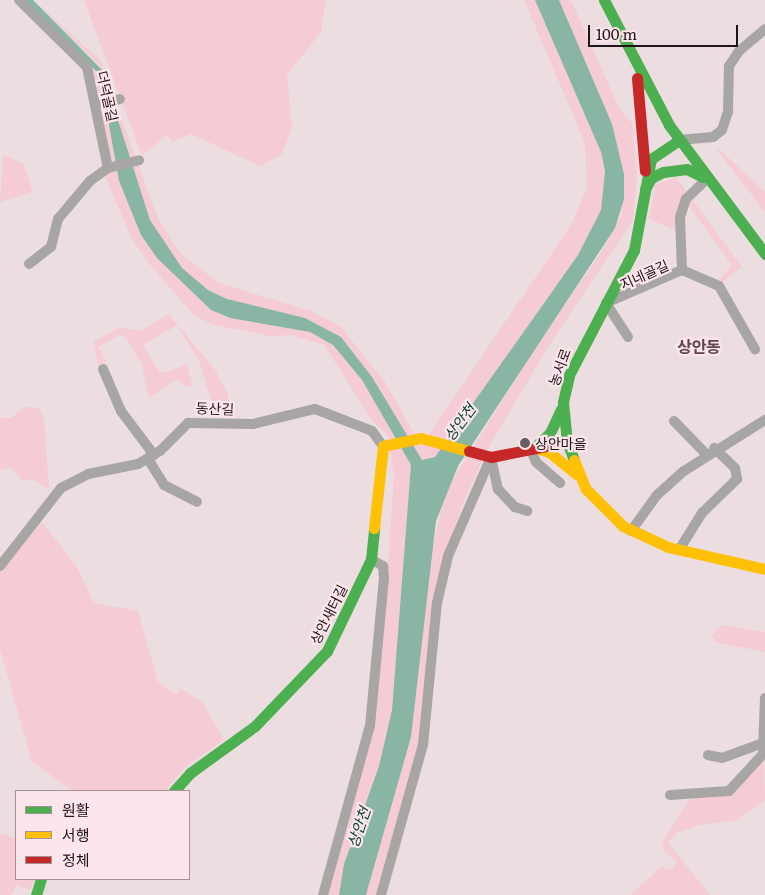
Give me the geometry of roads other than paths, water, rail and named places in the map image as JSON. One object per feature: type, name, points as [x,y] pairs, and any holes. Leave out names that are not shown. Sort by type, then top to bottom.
[{"type":"street","name":"더덕골길","points":[[19,0],[85,63],[99,102],[110,167]]},
{"type":"street","points":[[604,0],[633,62],[679,140],[706,180],[765,254]]},
{"type":"street","points":[[679,140],[713,137],[722,130],[728,112],[729,66],[739,51],[765,29]]},
{"type":"street","points":[[633,62],[646,178]]},
{"type":"street","points":[[99,102],[118,100]]},
{"type":"street","name":"농서로","points":[[679,140],[651,158],[634,250],[574,363],[563,402],[567,442],[580,478],[605,511],[631,531],[679,550],[765,568]]},
{"type":"street","points":[[29,264],[52,248],[58,219],[77,194],[110,167],[137,160]]},
{"type":"street","points":[[644,192],[651,178],[663,172],[687,169],[706,180]]},
{"type":"street","name":"지네골길","points":[[606,303],[682,270],[680,217],[686,199],[706,180]]},
{"type":"street","points":[[682,270],[720,286],[755,349]]},
{"type":"street","points":[[606,303],[628,337]]},
{"type":"street","points":[[104,369],[118,406],[151,457],[164,485],[197,502]]},
{"type":"street","points":[[531,448],[550,432],[563,402]]},
{"type":"street","name":"동산길","points":[[0,566],[66,485],[88,474],[125,469],[151,457],[188,423],[253,424],[307,408],[367,428],[386,445]]},
{"type":"street","points":[[631,531],[656,495],[710,451],[765,420]]},
{"type":"street","points":[[674,421],[738,476],[702,513],[679,550]]},
{"type":"street","points":[[386,445],[422,439],[488,456],[567,442]]},
{"type":"street","name":"상안새터길","points":[[175,790],[190,773],[255,726],[317,664],[371,559],[386,445]]},
{"type":"street","points":[[531,448],[549,452],[580,478]]},
{"type":"street","points":[[531,448],[536,462],[560,483]]},
{"type":"street","points":[[488,456],[498,489],[515,506],[527,511]]},
{"type":"street","points":[[381,895],[423,745],[442,582],[455,534],[488,456]]},
{"type":"street","points":[[323,895],[370,726],[384,579],[383,566],[371,559]]},
{"type":"street","points":[[670,795],[729,790],[764,751],[765,698]]},
{"type":"street","points":[[708,756],[722,758],[764,751]]},
{"type":"street","points":[[36,895],[42,880]]},
{"type":"water","name":"상안천","points":[[25,0],[33,0],[102,70],[150,220],[182,268],[208,290],[227,299],[305,318],[341,337],[372,377],[422,460],[435,457],[578,255],[601,210],[605,171],[601,152],[535,0],[559,0],[612,124],[624,174],[624,199],[615,228],[458,466],[436,521],[411,737],[366,895],[339,895],[344,864],[379,766],[392,710],[411,465],[362,380],[333,345],[310,332],[230,318],[211,310],[157,258],[141,235],[119,181],[100,75]]},
{"type":"place","name":"상안마을","points":[[525,443]]},
{"type":"district","name":"상안동","points":[[699,346]]}]
